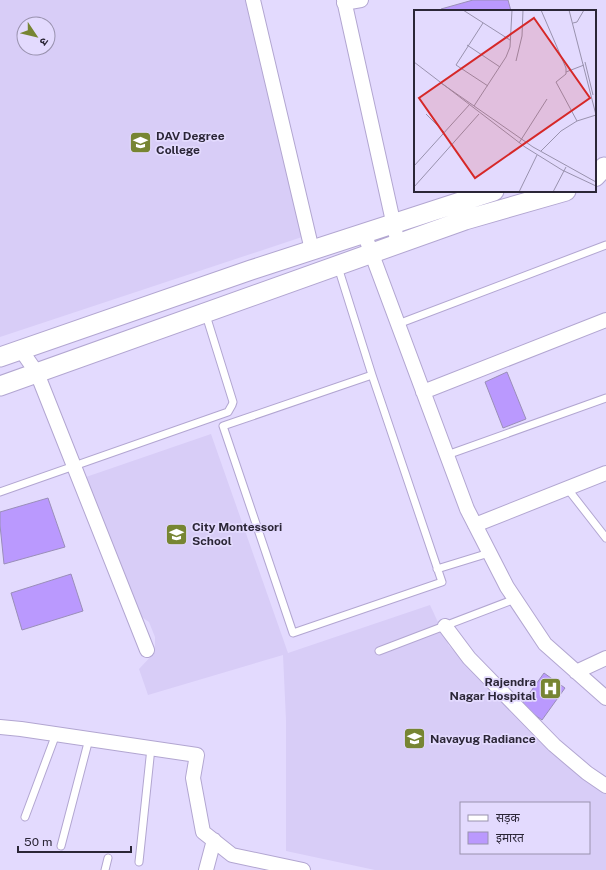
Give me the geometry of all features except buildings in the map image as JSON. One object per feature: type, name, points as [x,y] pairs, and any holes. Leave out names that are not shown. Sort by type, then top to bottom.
[{"type":"main road","points":[[0,357],[251,270],[491,192]]},
{"type":"main road","points":[[0,386],[465,220],[563,192]]},
{"type":"street","points":[[253,0],[312,250]]},
{"type":"street","points":[[361,0],[344,1],[398,244]]},
{"type":"street","points":[[364,233],[467,509],[489,553],[514,599],[545,644],[606,698]]},
{"type":"street","points":[[423,392],[606,320]]},
{"type":"street","points":[[21,350],[37,373],[147,650]]},
{"type":"street","points":[[475,525],[606,473]]},
{"type":"street","points":[[445,626],[469,658],[554,745],[587,773],[606,786]]},
{"type":"street","points":[[576,672],[606,658]]},
{"type":"street","points":[[0,727],[197,755],[193,778],[203,832],[232,855],[303,870]]},
{"type":"street","points":[[206,870],[214,840]]},
{"type":"lane","points":[[398,324],[606,245]]},
{"type":"lane","points":[[337,265],[372,375],[442,582],[293,634],[223,426],[372,375]]},
{"type":"lane","points":[[0,492],[228,412],[233,402],[205,312]]},
{"type":"lane","points":[[447,454],[606,398]]},
{"type":"lane","points":[[567,488],[606,538]]},
{"type":"lane","points":[[438,569],[489,553]]},
{"type":"lane","points":[[379,652],[514,599]]},
{"type":"lane","points":[[25,817],[56,734]]},
{"type":"lane","points":[[60,846],[89,739]]},
{"type":"lane","points":[[139,862],[151,748]]},
{"type":"lane","points":[[105,870],[108,858]]},
{"type":"shaded area","name":"DAV Degree College","points":[[0,0],[245,0],[302,237],[0,337]]},
{"type":"shaded area","name":"Navayug Radiance","points":[[211,434],[288,653],[430,605],[449,646],[563,759],[606,790],[606,870],[375,870],[286,851],[286,720],[283,655],[148,695],[139,669],[155,652],[155,637],[149,622],[131,610],[86,477]]},
{"type":"place","name":"DAV Degree College","points":[[140,143]]},
{"type":"place","name":"City Montessori School","points":[[176,534]]},
{"type":"place","name":"Rajendra Nagar Hospital","points":[[551,689]]},
{"type":"place","name":"Navayug Radiance","points":[[415,739]]}]
